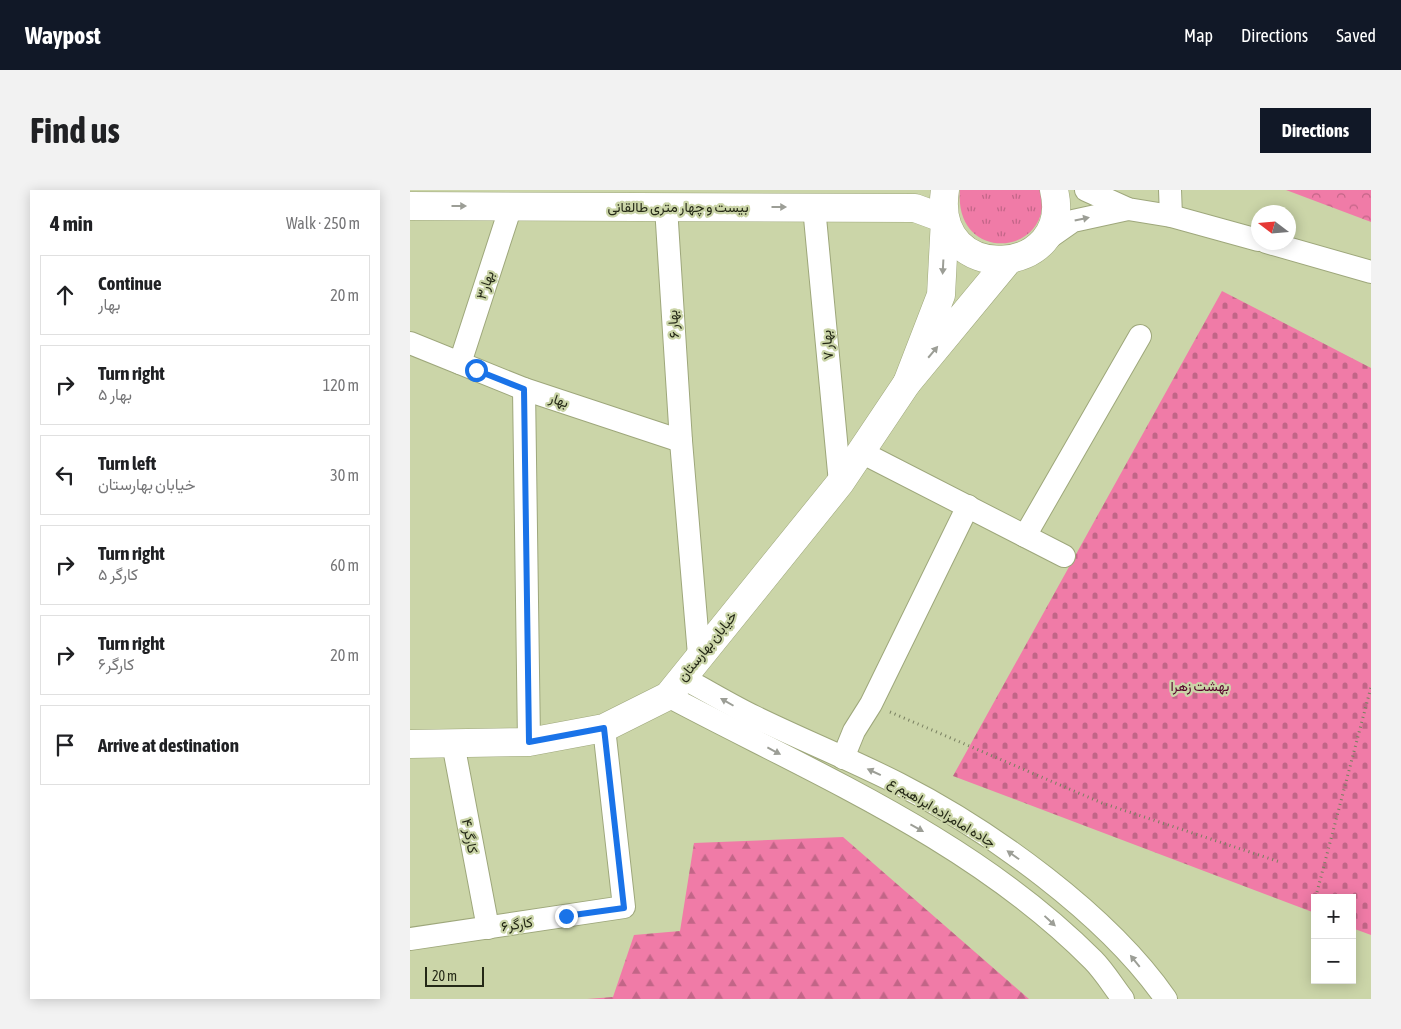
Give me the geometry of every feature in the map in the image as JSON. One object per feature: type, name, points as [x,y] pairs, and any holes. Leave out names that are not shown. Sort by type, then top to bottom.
[{"type":"main road","points":[[907,383],[941,295],[945,218],[943,203],[945,190]]},
{"type":"main road","points":[[945,218],[956,239],[973,255],[988,260],[1008,261],[1027,255],[1042,243],[1051,230],[1056,214],[1054,190]]},
{"type":"main road","name":"بیست و چهار متری طالقانی","points":[[410,206],[915,208],[945,218]]},
{"type":"main road","points":[[907,383],[1008,261]]},
{"type":"main road","name":"خیابان بهارستان","points":[[410,744],[529,742],[604,728],[675,686],[840,483],[907,383]]},
{"type":"street","points":[[1086,190],[1128,209],[1171,216],[1251,238]]},
{"type":"street","points":[[1170,190],[1171,216]]},
{"type":"street","name":"بهار۳","points":[[460,363],[511,206]]},
{"type":"street","name":"بهار ۶","points":[[666,207],[681,441],[699,655]]},
{"type":"street","name":"بهار ۷","points":[[814,207],[840,483]]},
{"type":"street","points":[[1042,243],[1073,221],[1128,209]]},
{"type":"street","points":[[1294,250],[1371,272]]},
{"type":"street","points":[[1025,536],[1140,336]]},
{"type":"street","name":"بهار","points":[[410,343],[524,389],[681,441]]},
{"type":"street","points":[[524,389],[529,742]]},
{"type":"street","points":[[861,452],[1064,556]]},
{"type":"street","points":[[843,758],[854,731],[871,704],[968,506]]},
{"type":"street","name":"جاده امامزاده ابراهیم ع","points":[[675,686],[735,707],[901,785],[974,828],[1060,888],[1129,953],[1166,999]]},
{"type":"street","name":"جاده امامزاده ابراهیم ع","points":[[675,686],[949,846],[1028,901],[1094,961],[1123,999]]},
{"type":"street","name":"کارگر۶","points":[[410,939],[624,908],[604,728]]},
{"type":"street","name":"کارگر ۴","points":[[453,743],[488,928]]},
{"type":"path","points":[[1317,892],[1371,687]]},
{"type":"path","points":[[871,704],[1102,803],[1280,862]]},
{"type":"green space","points":[[960,190],[1041,190],[1042,209],[1036,225],[1025,236],[1011,242],[996,243],[981,238],[969,228],[961,212]]},
{"type":"green space","points":[[1286,190],[1371,190],[1371,222]]},
{"type":"green space","name":"بهشت زهرا","points":[[1222,291],[1371,368],[1371,935],[1356,929],[1356,894],[1311,894],[1311,911],[953,776]]},
{"type":"green space","points":[[843,837],[1029,999],[587,999],[613,997],[634,935],[680,931],[694,843]]},
{"type":"route","points":[[476,370],[524,389],[529,742],[604,728],[624,908],[566,916]]}]
